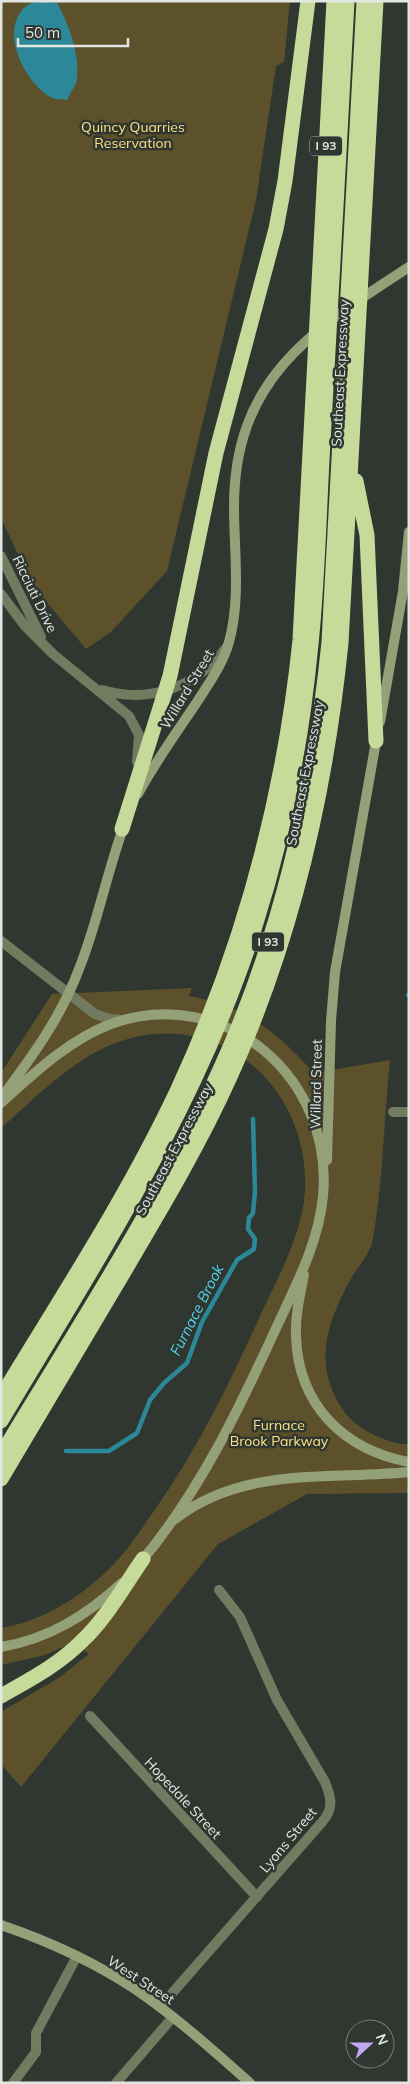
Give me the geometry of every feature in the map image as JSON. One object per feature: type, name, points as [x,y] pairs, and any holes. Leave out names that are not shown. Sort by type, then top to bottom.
[{"type":"highway","points":[[122,829],[166,691],[216,453],[280,213],[308,1]]},
{"type":"highway","name":"Southeast Expressway","points":[[1,1397],[155,1136],[209,1018],[244,921],[271,821],[294,692],[320,389],[319,291],[334,1]]},
{"type":"highway","name":"I 93","points":[[1,1421],[165,1141],[217,1031],[256,925],[283,823],[304,711],[314,607],[320,389],[332,280],[347,1]]},
{"type":"highway","name":"I 93","points":[[355,265],[364,1]]},
{"type":"highway","name":"Southeast Expressway","points":[[1,1479],[196,1147],[234,1067],[269,978],[300,878],[328,748],[341,644],[352,460],[350,367],[355,265],[376,1]]},
{"type":"highway","name":"I 93","points":[[1,1455],[186,1142],[230,1045],[266,948],[295,848],[320,720],[331,617],[350,367]]},
{"type":"highway","points":[[352,460],[368,535],[376,741]]},
{"type":"highway","points":[[1,1696],[53,1665],[80,1644],[96,1626],[143,1559]]},
{"type":"main road","name":"Willard Street","points":[[1,1098],[41,1043],[68,994],[89,941],[122,829],[139,792],[215,675],[229,643],[235,608],[235,481],[239,454],[255,406],[269,382],[297,347],[320,328],[409,267]]},
{"type":"main road","points":[[390,279],[409,276]]},
{"type":"main road","name":"Willard Street","points":[[323,1193],[328,1144],[333,989],[403,591],[409,532]]},
{"type":"main road","points":[[1,1103],[82,1038],[124,1020],[173,1015],[199,1018],[231,1030],[259,1046],[276,1061],[299,1089],[314,1121],[322,1157],[323,1193],[310,1251],[296,1334],[298,1359],[309,1391],[328,1421],[344,1436],[374,1452],[409,1462]]},
{"type":"main road","points":[[1,1647],[39,1638],[63,1627],[111,1593],[143,1559],[201,1476],[224,1436],[252,1380],[310,1251]]},
{"type":"main road","points":[[165,1528],[198,1504],[222,1493],[257,1482],[285,1478],[409,1472]]},
{"type":"main road","name":"West Street","points":[[1,1925],[77,1956],[134,1988],[173,2017],[250,2083]]},
{"type":"street","name":"Ricciuti Drive","points":[[1,556],[45,644]]},
{"type":"street","name":"Ricciuti Drive","points":[[1,594],[17,617],[66,666],[97,688],[129,716],[139,735],[139,753],[122,829]]},
{"type":"street","name":"Ricciuti Drive","points":[[97,688],[125,694],[166,691],[183,685],[200,675],[229,643]]},
{"type":"street","points":[[1,941],[96,1014],[110,1019],[124,1020]]},
{"type":"street","points":[[393,1112],[409,1112]]},
{"type":"street","name":"Lyons Street","points":[[160,2007],[328,1816],[331,1803],[325,1782],[270,1685],[245,1625],[231,1602],[219,1590]]},
{"type":"street","name":"Hopedale Street","points":[[90,1716],[257,1897]]},
{"type":"street","points":[[13,2083],[36,2052],[36,2033],[77,1956]]},
{"type":"street","points":[[116,2083],[173,2017]]},
{"type":"green space","name":"Quincy Quarries Reservation","points":[[1,1],[290,1],[284,62],[276,66],[256,200],[167,571],[111,632],[86,649],[33,586],[1,518]]},
{"type":"green space","name":"Furnace Brook Parkway","points":[[192,988],[189,996],[227,1006],[259,1023],[287,1045],[314,1073],[390,1060],[381,1172],[372,1244],[353,1275],[336,1310],[326,1344],[326,1361],[328,1379],[335,1396],[351,1420],[383,1439],[401,1444],[409,1444],[409,1493],[307,1494],[218,1544],[21,1787],[1,1764],[1,1712],[60,1677],[89,1654],[72,1643],[45,1655],[1,1665],[1,1628],[16,1625],[45,1614],[72,1599],[96,1581],[121,1557],[170,1488],[212,1416],[281,1271],[299,1224],[305,1191],[302,1153],[292,1119],[274,1088],[251,1064],[222,1046],[189,1035],[154,1034],[116,1043],[85,1059],[55,1080],[1,1128],[1,1073],[52,994]]},
{"type":"water","points":[[37,1],[57,3],[72,39],[77,59],[77,81],[67,100],[54,99],[42,91],[33,82],[19,58],[14,31],[17,19],[24,8]]},
{"type":"waterway","name":"Furnace Brook","points":[[66,1451],[109,1451],[137,1433],[150,1400],[164,1383],[187,1363],[202,1322],[237,1260],[254,1249],[255,1239],[248,1229],[249,1218],[253,1213],[255,1191],[253,1119]]}]
